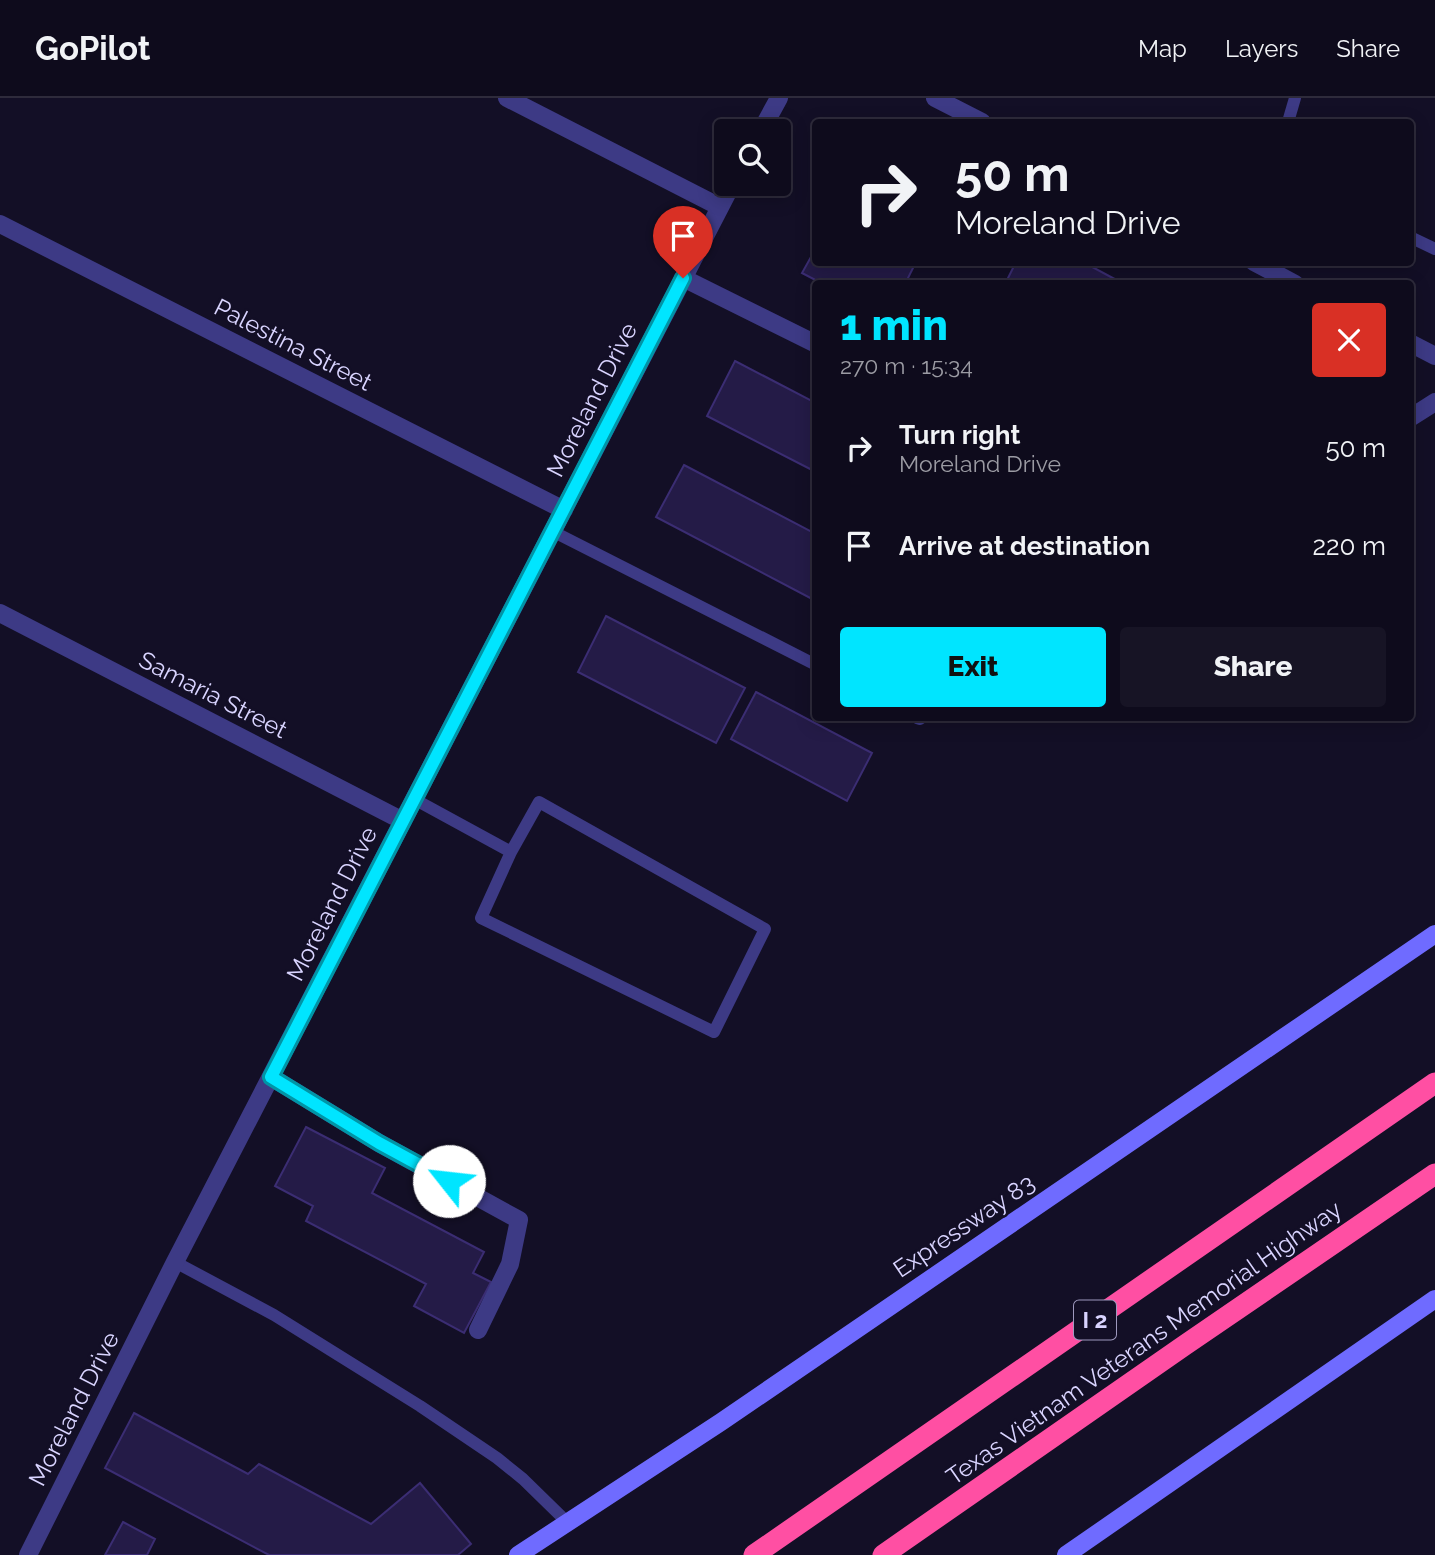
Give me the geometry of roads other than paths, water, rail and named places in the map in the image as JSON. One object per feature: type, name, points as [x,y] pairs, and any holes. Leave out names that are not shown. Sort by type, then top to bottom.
[{"type":"highway","name":"Texas Vietnam Veterans Memorial Highway","points":[[754,1555],[1435,1083]]},
{"type":"highway","name":"Texas Vietnam Veterans Memorial Highway","points":[[883,1555],[1435,1174]]},
{"type":"main road","name":"Expressway 83","points":[[518,1555],[721,1422],[1435,934]]},
{"type":"main road","points":[[1066,1555],[1435,1299]]},
{"type":"street","points":[[507,98],[720,207]]},
{"type":"street","points":[[768,119],[779,98]]},
{"type":"street","points":[[935,98],[976,119]]},
{"type":"street","name":"Moreland Drive","points":[[29,1555],[402,821],[726,196]]},
{"type":"street","name":"Palestina Street","points":[[0,224],[564,510]]},
{"type":"street","points":[[1262,266],[1288,280]]},
{"type":"street","points":[[683,278],[812,342]]},
{"type":"street","points":[[1414,345],[1435,356]]},
{"type":"street","points":[[1414,415],[1435,402]]},
{"type":"street","name":"Samaria Street","points":[[0,612],[402,821]]},
{"type":"street","points":[[271,1077],[379,1143],[519,1220],[510,1265],[478,1330]]},
{"type":"lane","points":[[1289,119],[1295,98]]},
{"type":"lane","points":[[1414,239],[1435,249]]},
{"type":"lane","points":[[552,531],[812,663]]},
{"type":"lane","points":[[414,799],[512,852]]},
{"type":"lane","points":[[539,803],[765,929],[714,1032],[481,918],[512,852],[539,803]]},
{"type":"lane","points":[[176,1262],[274,1315],[420,1406],[497,1458],[567,1522]]}]
